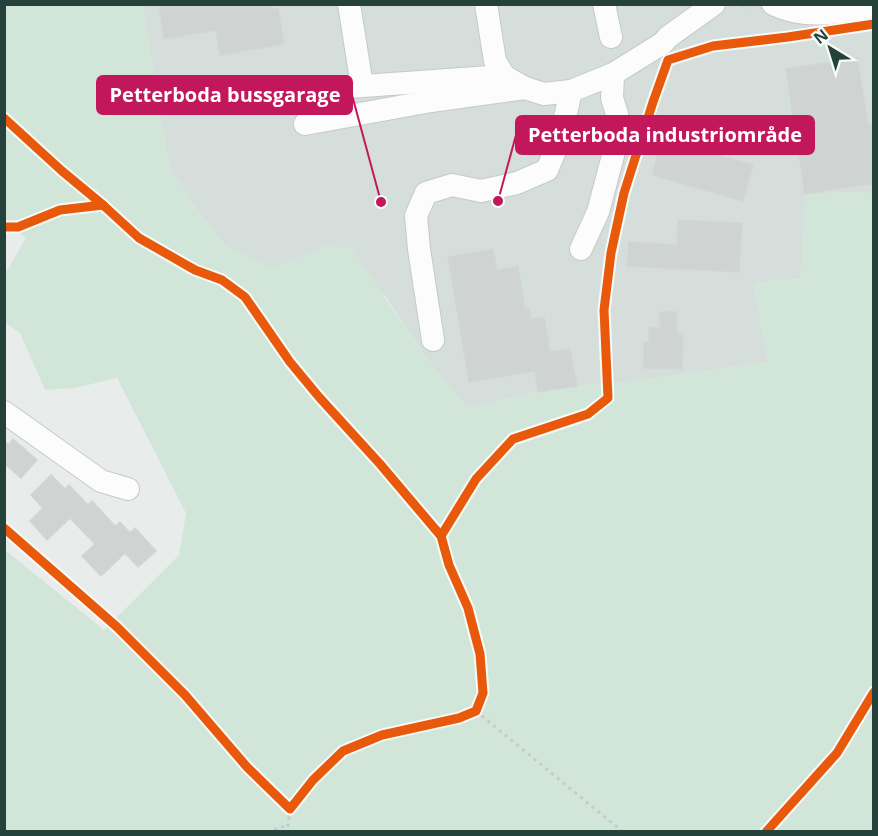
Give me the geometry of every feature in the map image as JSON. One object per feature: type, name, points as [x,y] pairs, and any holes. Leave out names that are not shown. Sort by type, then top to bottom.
[{"type":"street","points":[[349,4],[362,86]]},
{"type":"street","points":[[486,4],[495,61],[504,76],[525,88],[544,94],[571,91],[613,74],[663,43],[714,4]]},
{"type":"street","points":[[604,4],[610,37]]},
{"type":"street","points":[[773,4],[783,10],[810,15],[873,7]]},
{"type":"street","points":[[581,249],[598,212],[615,148],[617,114],[612,98],[613,74]]},
{"type":"street","points":[[182,99],[504,76]]},
{"type":"street","points":[[305,124],[430,101],[525,88]]},
{"type":"street","points":[[433,340],[416,216],[426,192],[452,185],[481,191],[518,183],[547,170],[560,139],[571,91]]},
{"type":"street","points":[[4,412],[101,481],[128,489]]},
{"type":"path","points":[[748,7],[754,21]]},
{"type":"path","points":[[474,709],[622,831]]},
{"type":"path","points":[[291,831],[288,825],[287,805],[298,799]]},
{"type":"path","points":[[267,831],[288,825]]},
{"type":"shaded area","points":[[142,5],[873,5],[873,193],[806,194],[801,279],[754,283],[768,362],[636,381],[577,386],[467,408],[429,362],[385,296],[328,246],[272,269],[225,246],[196,209],[169,167]]},
{"type":"green space","points":[[5,5],[142,5],[169,167],[196,209],[225,246],[272,269],[328,246],[351,248],[429,362],[467,408],[577,386],[636,381],[768,362],[754,283],[801,279],[805,194],[873,193],[873,831],[5,831],[4,549],[104,630],[179,555],[186,513],[117,378],[75,388],[45,390],[20,333],[5,323],[5,274],[26,238],[5,221]]},
{"type":"building","points":[[159,4],[271,4],[272,9],[278,8],[284,44],[220,55],[216,30],[164,39]]},
{"type":"building","points":[[857,58],[868,125],[874,124],[874,183],[805,194],[786,69]]},
{"type":"building","points":[[662,139],[753,165],[743,201],[652,175]]},
{"type":"building","points":[[678,220],[742,223],[739,272],[627,266],[629,242],[677,245]]},
{"type":"building","points":[[493,249],[497,270],[518,266],[525,309],[529,308],[531,320],[544,317],[550,352],[570,349],[577,386],[538,392],[535,371],[469,382],[448,257]]},
{"type":"building","points":[[660,312],[677,312],[677,333],[683,333],[682,369],[644,368],[644,342],[649,342],[649,327],[660,328]]},
{"type":"building","points":[[13,439],[37,460],[21,478],[6,465],[4,467],[4,441],[9,445]]},
{"type":"building","points":[[51,475],[65,489],[69,485],[88,505],[92,501],[115,526],[120,522],[130,533],[135,528],[156,551],[138,567],[125,553],[101,576],[82,556],[95,544],[70,518],[47,540],[30,521],[43,508],[31,495]]},
{"type":"cycle path","points":[[441,536],[476,479],[513,439],[588,414],[608,398],[604,310],[611,253],[624,193],[668,60],[713,46],[874,24]]},
{"type":"cycle path","points":[[4,118],[139,238],[195,270],[222,280],[245,297],[290,362],[441,536],[449,565],[468,608],[480,654],[483,693],[476,711],[459,718],[382,735],[343,751],[313,780],[290,809],[247,767],[185,695],[117,627],[4,528]]},
{"type":"cycle path","points":[[4,227],[18,227],[60,210],[103,205]]},
{"type":"cycle path","points":[[766,832],[837,753],[874,692]]},
{"type":"place","name":"Petterboda industriområde","points":[[498,201]]},
{"type":"place","name":"Petterboda bussgarage","points":[[381,202]]}]
